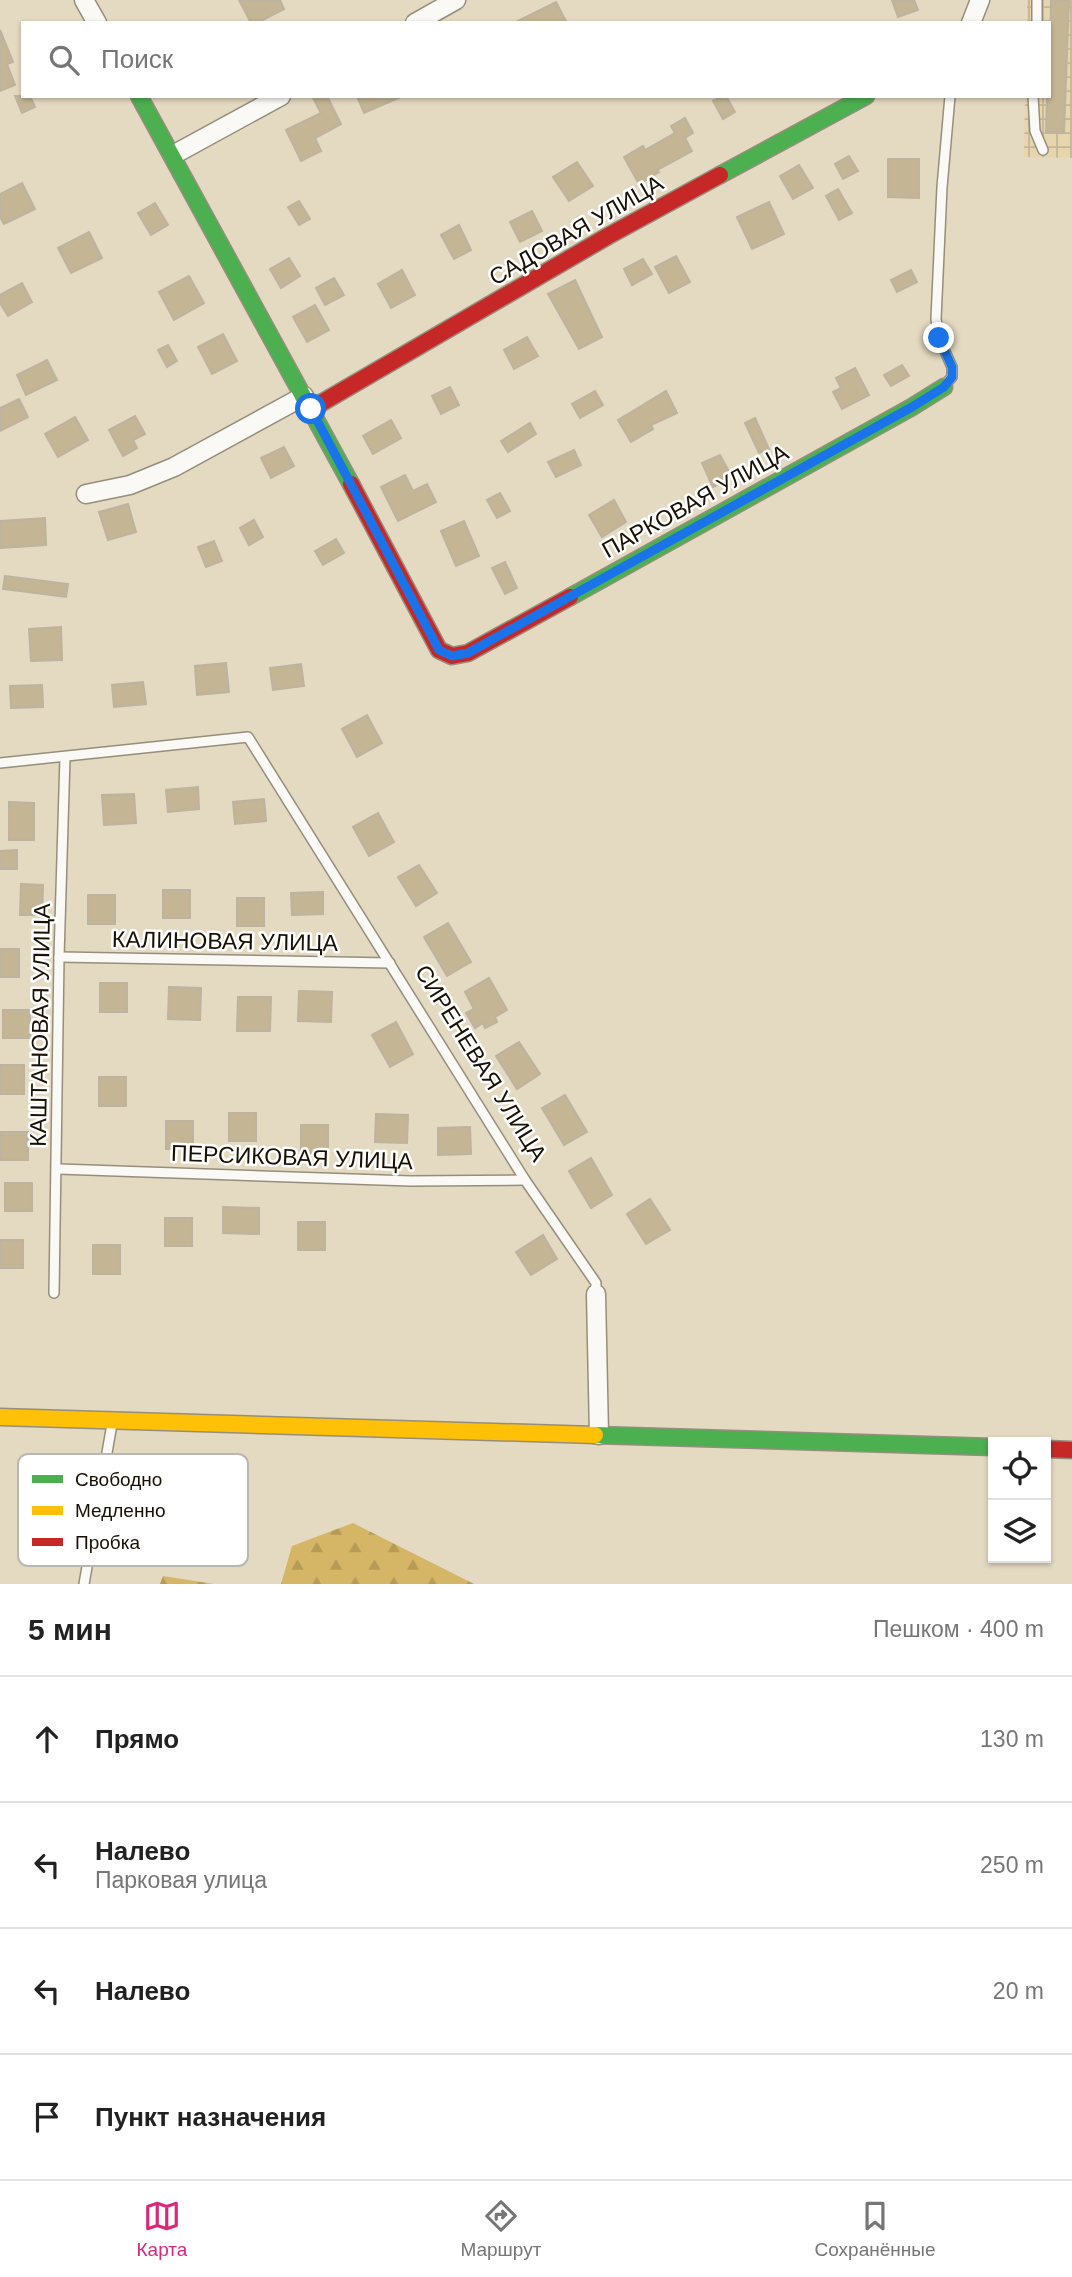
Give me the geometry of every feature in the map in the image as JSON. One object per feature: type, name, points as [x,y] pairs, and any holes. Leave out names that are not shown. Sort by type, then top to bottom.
[{"type":"street","points":[[84,0],[96,21]]},
{"type":"street","points":[[419,21],[456,0]]},
{"type":"street","points":[[972,21],[980,0]]},
{"type":"street","points":[[86,494],[130,485],[174,467],[308,403],[140,98]]},
{"type":"street","points":[[173,155],[277,98]]},
{"type":"street","name":"САДОВАЯ УЛИЦА","points":[[308,403],[862,98]]},
{"type":"street","name":"ПАРКОВАЯ УЛИЦА","points":[[308,403],[439,650],[452,656],[468,653],[944,387]]},
{"type":"street","name":"СИРЕНЕВАЯ УЛИЦА","points":[[596,1294],[599,1435]]},
{"type":"street","points":[[0,1418],[988,1447]]},
{"type":"street","points":[[1051,1449],[1072,1450]]},
{"type":"lane","points":[[1037,0],[1037,21]]},
{"type":"lane","points":[[944,387],[952,377],[952,367],[939,338],[936,318],[942,187],[950,98]]},
{"type":"lane","points":[[1033,98],[1035,131],[1043,150]]},
{"type":"lane","name":"СИРЕНЕВАЯ УЛИЦА","points":[[65,757],[248,737],[525,1181],[596,1283],[596,1294]]},
{"type":"lane","points":[[0,763],[65,757]]},
{"type":"lane","name":"КАШТАНОВАЯ УЛИЦА","points":[[54,1293],[65,757]]},
{"type":"lane","name":"КАЛИНОВАЯ УЛИЦА","points":[[59,957],[390,963]]},
{"type":"lane","name":"ПЕРСИКОВАЯ УЛИЦА","points":[[58,1169],[411,1181],[525,1181]]},
{"type":"lane","points":[[107,1454],[113,1421]]},
{"type":"lane","points":[[83,1584],[86,1566]]},
{"type":"shaded area","points":[[1027,0],[1072,0],[1072,158],[1024,157],[1025,98],[1051,98],[1051,21],[1027,21]]},
{"type":"green space","points":[[353,1523],[474,1584],[281,1584],[292,1546]]},
{"type":"green space","points":[[163,1576],[214,1584],[160,1584]]},
{"type":"building","points":[[239,0],[280,0],[284,9],[261,21],[250,21]]},
{"type":"building","points":[[892,0],[914,0],[918,10],[898,17]]},
{"type":"building","points":[[1051,0],[1069,0],[1064,133],[1046,132],[1047,98],[1051,98]]},
{"type":"building","points":[[556,2],[566,21],[518,21]]},
{"type":"building","points":[[0,30],[13,62],[7,64],[15,85],[0,91]]},
{"type":"building","points":[[15,96],[31,98],[35,107],[22,113]]},
{"type":"building","points":[[313,98],[328,98],[341,124],[315,138],[321,151],[301,161],[286,130],[321,113]]},
{"type":"building","points":[[358,98],[398,98],[364,113]]},
{"type":"building","points":[[727,98],[735,112],[723,119],[713,101]]},
{"type":"building","points":[[685,118],[693,133],[685,138],[692,151],[657,170],[659,172],[639,184],[624,157],[643,146],[645,150],[675,133],[671,126]]},
{"type":"building","points":[[849,156],[858,171],[843,179],[835,164]]},
{"type":"building","points":[[888,159],[919,159],[919,198],[888,197]]},
{"type":"building","points":[[577,162],[593,186],[569,201],[553,177]]},
{"type":"building","points":[[799,165],[813,188],[793,199],[780,176]]},
{"type":"building","points":[[22,183],[35,209],[4,224],[0,217],[0,194]]},
{"type":"building","points":[[838,189],[852,213],[839,220],[826,196]]},
{"type":"building","points":[[299,201],[310,219],[299,225],[288,207]]},
{"type":"building","points":[[769,202],[784,234],[752,249],[737,217]]},
{"type":"building","points":[[155,203],[168,225],[151,235],[138,213]]},
{"type":"building","points":[[532,211],[542,231],[520,242],[510,222]]},
{"type":"building","points":[[459,225],[471,250],[454,259],[441,235]]},
{"type":"building","points":[[89,232],[102,258],[71,273],[58,248]]},
{"type":"building","points":[[676,256],[690,282],[669,293],[655,267]]},
{"type":"building","points":[[289,258],[300,276],[281,288],[270,269]]},
{"type":"building","points":[[643,259],[652,274],[632,285],[624,269]]},
{"type":"building","points":[[402,270],[415,295],[391,308],[378,284]]},
{"type":"building","points":[[911,270],[917,282],[897,292],[891,280]]},
{"type":"building","points":[[189,276],[204,303],[174,320],[159,292]]},
{"type":"building","points":[[334,278],[344,295],[325,305],[316,288]]},
{"type":"building","points":[[575,280],[602,337],[579,349],[548,294]]},
{"type":"building","points":[[22,283],[32,302],[8,316],[0,303],[0,295]]},
{"type":"building","points":[[315,305],[329,330],[307,342],[293,317]]},
{"type":"building","points":[[223,334],[237,361],[212,374],[198,347]]},
{"type":"building","points":[[527,337],[538,356],[514,369],[504,350]]},
{"type":"building","points":[[168,345],[177,361],[167,367],[158,350]]},
{"type":"building","points":[[47,360],[57,380],[26,395],[17,375]]},
{"type":"building","points":[[902,365],[909,376],[891,386],[884,375]]},
{"type":"building","points":[[855,368],[869,395],[842,409],[833,392],[841,388],[836,378]]},
{"type":"building","points":[[450,387],[459,405],[441,414],[432,396]]},
{"type":"building","points":[[595,391],[603,405],[580,418],[572,404]]},
{"type":"building","points":[[666,391],[677,413],[651,425],[653,429],[631,442],[618,420]]},
{"type":"building","points":[[19,399],[28,417],[0,431],[0,408]]},
{"type":"building","points":[[135,416],[145,434],[133,440],[137,448],[123,456],[109,430]]},
{"type":"building","points":[[75,417],[88,440],[58,457],[45,434]]},
{"type":"building","points":[[755,418],[769,449],[759,453],[745,423]]},
{"type":"building","points":[[391,420],[401,438],[373,454],[363,436]]},
{"type":"building","points":[[530,423],[536,434],[508,452],[501,441]]},
{"type":"building","points":[[284,447],[294,466],[271,478],[261,458]]},
{"type":"building","points":[[574,450],[581,465],[556,477],[548,462]]},
{"type":"building","points":[[720,455],[732,477],[713,487],[702,463]]},
{"type":"building","points":[[405,475],[413,491],[427,484],[436,502],[398,521],[381,487]]},
{"type":"building","points":[[500,493],[510,511],[497,518],[487,500]]},
{"type":"building","points":[[614,500],[626,522],[602,537],[589,515]]},
{"type":"building","points":[[128,504],[136,532],[108,540],[99,512]]},
{"type":"building","points":[[45,518],[46,545],[0,548],[0,521]]},
{"type":"building","points":[[254,520],[263,537],[249,545],[240,528]]},
{"type":"building","points":[[464,521],[479,556],[456,566],[441,531]]},
{"type":"building","points":[[336,539],[344,553],[323,565],[315,551]]},
{"type":"building","points":[[214,541],[222,561],[206,567],[198,547]]},
{"type":"building","points":[[505,562],[517,588],[505,594],[492,568]]},
{"type":"building","points":[[5,576],[68,584],[66,597],[3,589]]},
{"type":"building","points":[[61,627],[62,660],[31,661],[29,629]]},
{"type":"building","points":[[226,663],[229,692],[197,695],[195,666]]},
{"type":"building","points":[[301,664],[304,686],[273,690],[270,668]]},
{"type":"building","points":[[143,682],[146,704],[114,707],[112,685]]},
{"type":"building","points":[[42,685],[43,707],[11,708],[10,686]]},
{"type":"building","points":[[367,715],[382,743],[357,757],[342,729]]},
{"type":"building","points":[[198,787],[199,809],[168,812],[166,790]]},
{"type":"building","points":[[134,794],[136,823],[104,825],[102,795]]},
{"type":"building","points":[[264,799],[266,821],[235,824],[233,802]]},
{"type":"building","points":[[9,802],[34,803],[34,840],[9,840]]},
{"type":"building","points":[[378,813],[394,842],[369,856],[353,827]]},
{"type":"building","points":[[17,850],[17,869],[0,869],[0,851]]},
{"type":"building","points":[[419,865],[437,893],[416,906],[398,877]]},
{"type":"building","points":[[21,884],[43,885],[42,915],[20,915]]},
{"type":"building","points":[[163,890],[190,890],[190,918],[163,918]]},
{"type":"building","points":[[323,892],[323,914],[292,915],[291,893]]},
{"type":"building","points":[[88,895],[115,895],[115,924],[88,924]]},
{"type":"building","points":[[237,898],[264,898],[264,926],[237,926]]},
{"type":"building","points":[[448,923],[471,962],[447,976],[424,937]]},
{"type":"building","points":[[0,949],[19,949],[19,977],[0,977]]},
{"type":"building","points":[[489,978],[507,1010],[495,1017],[497,1022],[485,1028],[483,1023],[475,1028],[466,1013],[474,1009],[465,992]]},
{"type":"building","points":[[100,983],[127,983],[127,1012],[100,1012]]},
{"type":"building","points":[[169,987],[201,988],[200,1020],[168,1019]]},
{"type":"building","points":[[299,991],[332,992],[331,1022],[298,1021]]},
{"type":"building","points":[[238,997],[271,997],[270,1031],[237,1031]]},
{"type":"building","points":[[3,1010],[30,1010],[30,1038],[3,1038]]},
{"type":"building","points":[[396,1022],[413,1054],[390,1067],[372,1035]]},
{"type":"building","points":[[519,1042],[540,1074],[517,1089],[496,1056]]},
{"type":"building","points":[[0,1065],[24,1065],[24,1094],[0,1094]]},
{"type":"building","points":[[99,1077],[126,1077],[126,1106],[99,1106]]},
{"type":"building","points":[[565,1095],[587,1132],[564,1145],[542,1108]]},
{"type":"building","points":[[229,1113],[256,1113],[256,1141],[229,1141]]},
{"type":"building","points":[[376,1114],[408,1115],[407,1143],[375,1142]]},
{"type":"building","points":[[166,1121],[193,1121],[193,1149],[166,1149]]},
{"type":"building","points":[[301,1125],[328,1125],[328,1153],[301,1153]]},
{"type":"building","points":[[470,1127],[471,1154],[438,1155],[438,1128]]},
{"type":"building","points":[[1,1132],[28,1132],[28,1160],[1,1160]]},
{"type":"building","points":[[591,1158],[612,1195],[591,1208],[569,1171]]},
{"type":"building","points":[[5,1183],[32,1183],[32,1211],[5,1211]]},
{"type":"building","points":[[650,1199],[670,1230],[646,1244],[627,1214]]},
{"type":"building","points":[[223,1207],[259,1208],[259,1234],[223,1233]]},
{"type":"building","points":[[165,1218],[192,1218],[192,1246],[165,1246]]},
{"type":"building","points":[[298,1222],[325,1222],[325,1250],[298,1250]]},
{"type":"building","points":[[543,1235],[557,1259],[531,1275],[516,1252]]},
{"type":"building","points":[[0,1240],[23,1240],[23,1268],[0,1268]]},
{"type":"building","points":[[93,1245],[120,1245],[120,1274],[93,1274]]},
{"type":"traffic: fast","points":[[140,98],[351,484]]},
{"type":"traffic: fast","points":[[720,175],[862,98]]},
{"type":"traffic: fast","points":[[570,597],[944,387]]},
{"type":"traffic: fast","points":[[595,1435],[988,1447]]},
{"type":"traffic: slow","points":[[0,1417],[595,1435]]},
{"type":"traffic: jam","points":[[311,409],[608,236],[720,175]]},
{"type":"traffic: jam","points":[[351,484],[439,650],[452,656],[468,653],[570,597]]},
{"type":"traffic: jam","points":[[1051,1449],[1072,1450]]},
{"type":"route","points":[[311,409],[439,650],[452,656],[468,653],[944,387],[952,377],[952,367],[939,338]]}]
